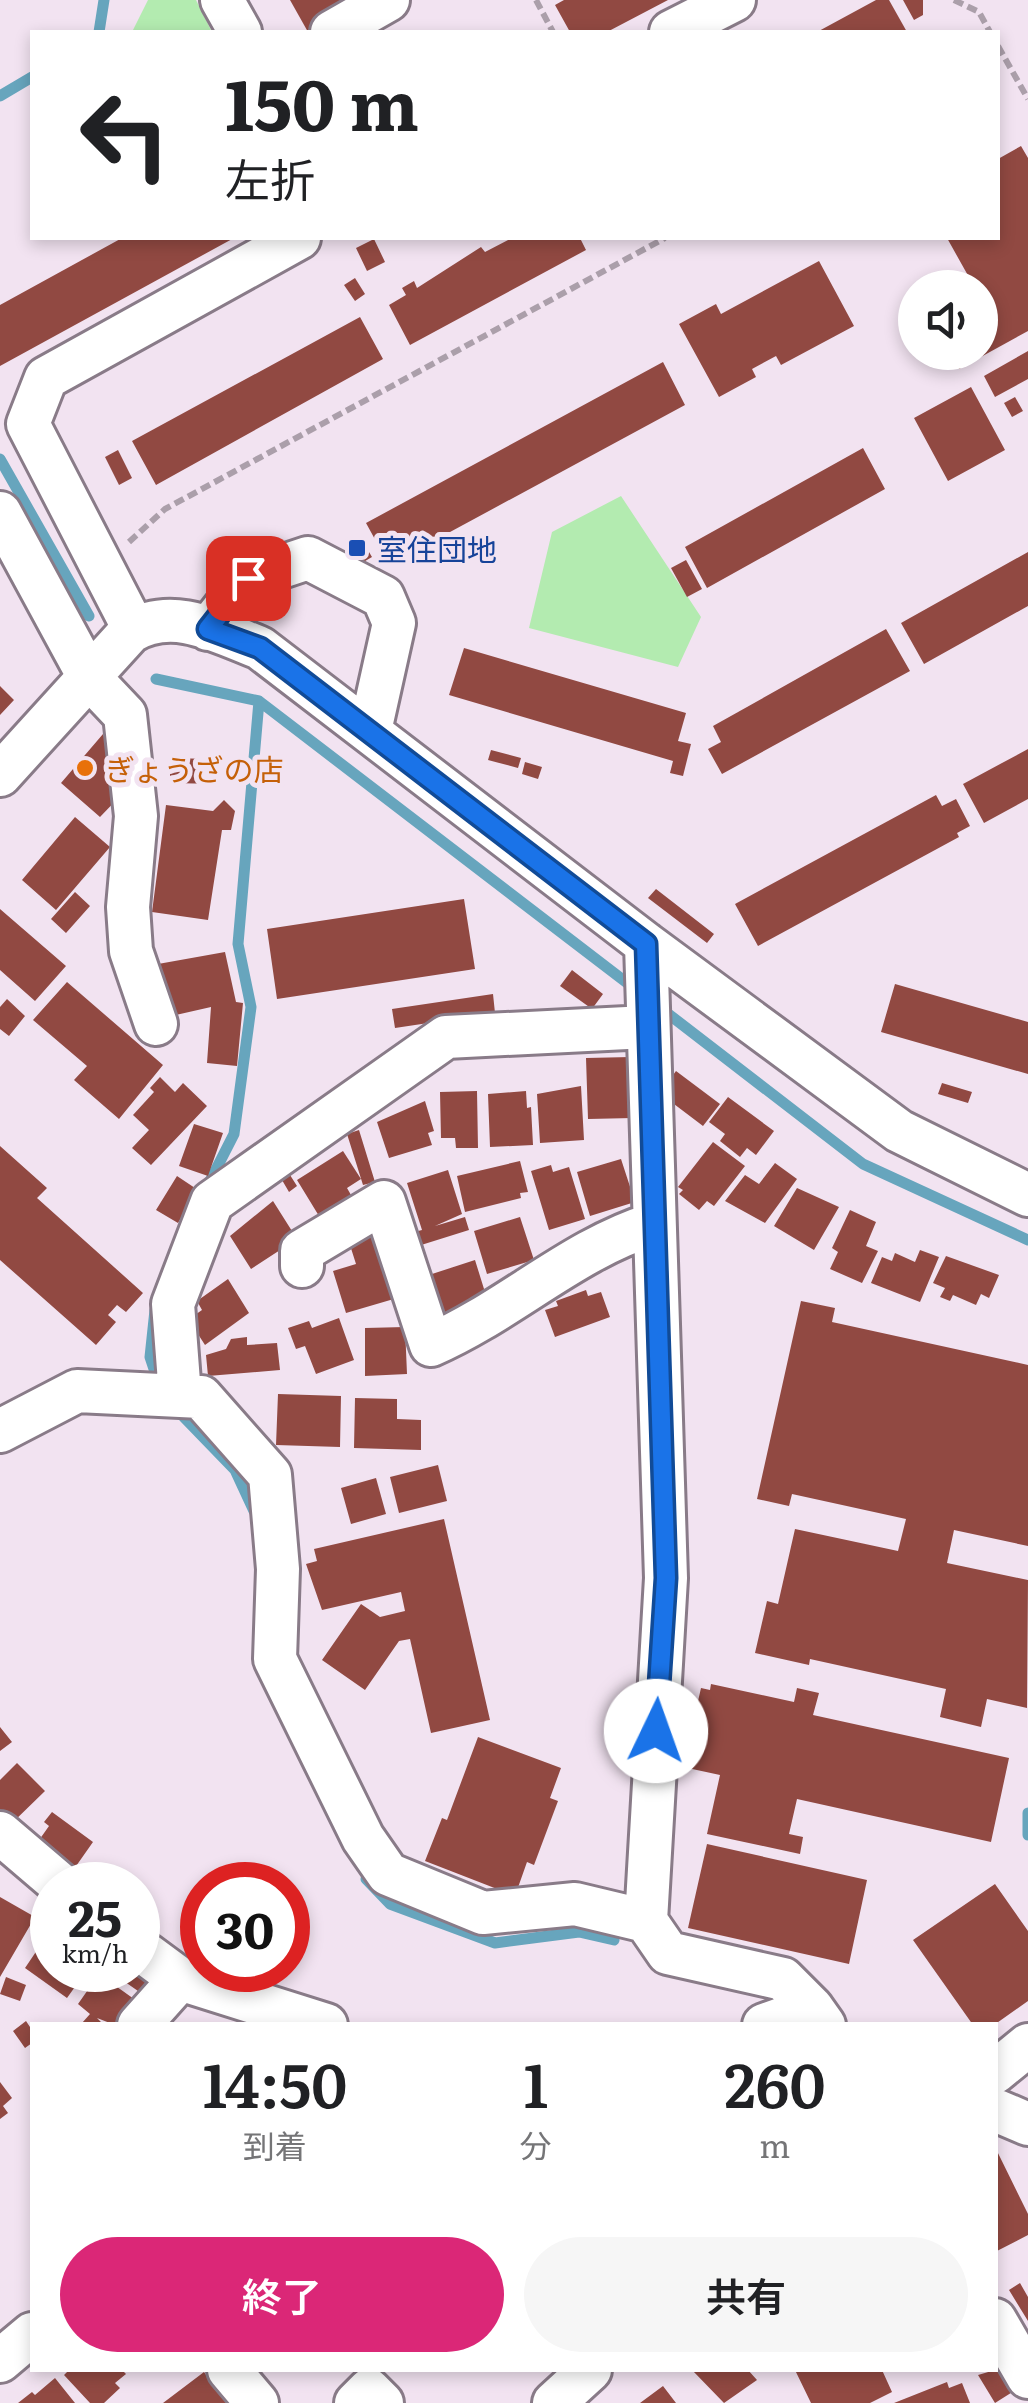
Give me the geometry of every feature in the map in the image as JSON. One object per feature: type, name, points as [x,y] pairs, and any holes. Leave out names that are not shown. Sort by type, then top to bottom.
[{"type":"street","points":[[222,0],[239,30]]},
{"type":"street","points":[[336,30],[388,0]]},
{"type":"street","points":[[676,30],[734,0]]},
{"type":"street","points":[[132,631],[28,424],[46,378],[295,240]]},
{"type":"street","points":[[0,514],[89,677],[125,715],[136,816],[128,907],[132,951],[156,1024]]},
{"type":"street","points":[[208,629],[248,578],[308,558],[383,598],[394,623],[370,731]]},
{"type":"street","points":[[0,774],[132,631],[156,618],[208,629],[260,648],[370,731],[646,994],[1028,1196]]},
{"type":"street","points":[[646,994],[666,1578],[646,1921],[668,1952],[784,1979],[818,2016]]},
{"type":"street","points":[[167,1394],[173,1304],[212,1202],[446,1037],[646,994]]},
{"type":"street","points":[[302,1266],[302,1252],[384,1202],[431,1345],[478,1325],[618,1235],[654,1224]]},
{"type":"street","points":[[0,1430],[77,1391],[201,1396],[270,1475],[278,1569],[275,1659],[364,1838],[388,1874],[483,1913],[574,1904],[646,1921]]},
{"type":"street","points":[[0,1833],[34,1862]]},
{"type":"street","points":[[142,2022],[180,1979],[160,1964]]},
{"type":"street","points":[[221,1992],[316,2022]]},
{"type":"street","points":[[782,2022],[818,2016]]},
{"type":"street","points":[[998,2070],[1028,2045]]},
{"type":"street","points":[[998,2111],[1028,2124]]},
{"type":"street","points":[[998,2325],[1028,2377]]},
{"type":"street","points":[[0,2361],[30,2336]]},
{"type":"street","points":[[231,2372],[256,2403]]},
{"type":"street","points":[[554,2403],[588,2372]]},
{"type":"street","points":[[356,2403],[369,2390],[382,2403]]},
{"type":"path","points":[[536,0],[552,30]]},
{"type":"path","points":[[954,0],[978,12],[989,30]]},
{"type":"path","points":[[1000,55],[1028,99]]},
{"type":"path","points":[[123,548],[165,509],[661,240]]},
{"type":"green space","points":[[148,0],[196,0],[211,30],[133,30]]},
{"type":"green space","points":[[621,496],[701,617],[678,667],[529,628],[552,532]]},
{"type":"building","points":[[290,0],[342,0],[349,12],[307,30]]},
{"type":"building","points":[[564,0],[668,0],[611,30],[569,30],[555,5]]},
{"type":"building","points":[[876,0],[889,0],[906,30],[821,30]]},
{"type":"building","points":[[903,0],[923,0],[923,15],[914,20]]},
{"type":"building","points":[[1021,146],[1028,158],[1028,331],[998,348],[998,270],[965,270],[948,240],[1000,240],[1000,158]]},
{"type":"building","points":[[118,240],[230,240],[0,366],[0,305]]},
{"type":"building","points":[[374,240],[385,262],[367,271],[356,248]]},
{"type":"building","points":[[508,240],[581,240],[586,250],[410,345],[389,305],[406,295],[402,288],[414,281],[417,288],[481,247],[485,252]]},
{"type":"building","points":[[819,261],[854,326],[781,365],[776,356],[752,369],[756,377],[719,397],[679,324],[716,304],[721,314]]},
{"type":"building","points":[[355,278],[365,294],[355,301],[344,285]]},
{"type":"building","points":[[360,317],[383,359],[156,485],[132,441]]},
{"type":"building","points":[[1028,351],[1028,379],[995,397],[984,376]]},
{"type":"building","points":[[663,362],[685,405],[389,565],[366,523]]},
{"type":"building","points":[[971,387],[1005,450],[948,481],[914,418]]},
{"type":"building","points":[[1015,397],[1023,411],[1012,417],[1004,403]]},
{"type":"building","points":[[863,448],[885,489],[707,588],[685,547]]},
{"type":"building","points":[[118,450],[132,478],[119,485],[105,457]]},
{"type":"building","points":[[360,537],[372,557],[360,564],[348,545]]},
{"type":"building","points":[[1028,552],[1028,606],[924,664],[901,623]]},
{"type":"building","points":[[686,560],[702,589],[687,597],[671,568]]},
{"type":"building","points":[[886,629],[910,671],[722,774],[708,749],[721,742],[713,726]]},
{"type":"building","points":[[464,648],[686,713],[678,741],[691,744],[683,776],[670,773],[673,761],[449,695]]},
{"type":"building","points":[[0,686],[14,700],[0,715]]},
{"type":"building","points":[[103,734],[124,792],[100,817],[61,783]]},
{"type":"building","points":[[1028,749],[1028,799],[984,823],[963,784]]},
{"type":"building","points":[[491,750],[521,758],[518,768],[488,760]]},
{"type":"building","points":[[170,758],[210,759],[210,767],[220,767],[219,784],[170,783]]},
{"type":"building","points":[[525,762],[542,767],[538,779],[522,774]]},
{"type":"building","points":[[936,795],[942,806],[956,799],[970,826],[957,833],[959,837],[758,946],[735,904]]},
{"type":"building","points":[[224,800],[235,811],[231,830],[222,830],[208,920],[152,912],[166,805],[213,811]]},
{"type":"building","points":[[75,817],[110,847],[56,910],[22,880]]},
{"type":"building","points":[[656,889],[714,934],[707,943],[648,898]]},
{"type":"building","points":[[75,892],[90,906],[66,933],[51,919]]},
{"type":"building","points":[[464,899],[475,969],[277,999],[267,929]]},
{"type":"building","points":[[0,909],[66,966],[35,1001],[0,970]]},
{"type":"building","points":[[225,952],[236,1002],[243,1003],[237,1066],[207,1063],[211,1007],[167,1017],[158,964]]},
{"type":"building","points":[[572,970],[603,994],[592,1009],[560,986]]},
{"type":"building","points":[[67,982],[163,1065],[119,1119],[74,1080],[87,1066],[33,1020]]},
{"type":"building","points":[[895,984],[1028,1022],[1028,1074],[881,1032]]},
{"type":"building","points":[[493,994],[495,1013],[395,1028],[392,1009]]},
{"type":"building","points":[[7,999],[25,1016],[9,1036],[0,1029],[0,1007]]},
{"type":"building","points":[[631,1057],[633,1118],[588,1119],[586,1058]]},
{"type":"building","points":[[676,1071],[720,1104],[703,1126],[670,1101],[668,1082]]},
{"type":"building","points":[[160,1077],[175,1092],[183,1083],[207,1106],[151,1165],[132,1148],[149,1130],[133,1115],[154,1092],[150,1088]]},
{"type":"building","points":[[942,1083],[972,1092],[968,1103],[938,1094]]},
{"type":"building","points":[[581,1086],[584,1140],[540,1143],[537,1094]]},
{"type":"building","points":[[477,1091],[478,1148],[456,1148],[455,1138],[441,1138],[440,1092]]},
{"type":"building","points":[[526,1091],[533,1145],[490,1147],[488,1094]]},
{"type":"building","points":[[728,1097],[774,1131],[756,1155],[747,1148],[740,1157],[720,1141],[725,1134],[709,1122]]},
{"type":"building","points":[[425,1101],[434,1131],[428,1133],[432,1145],[389,1158],[377,1122]]},
{"type":"building","points":[[194,1124],[223,1133],[208,1176],[179,1166]]},
{"type":"building","points":[[359,1130],[375,1182],[363,1185],[347,1134]]},
{"type":"building","points":[[713,1142],[745,1166],[714,1206],[707,1201],[699,1210],[679,1194],[683,1190],[678,1187]]},
{"type":"building","points":[[0,1146],[47,1188],[37,1198],[143,1293],[126,1312],[117,1305],[108,1315],[116,1322],[96,1345],[0,1260]]},
{"type":"building","points":[[343,1151],[361,1179],[347,1188],[351,1195],[319,1216],[297,1180]]},
{"type":"building","points":[[621,1159],[635,1202],[590,1216],[577,1172]]},
{"type":"building","points":[[520,1161],[528,1192],[520,1193],[521,1198],[465,1212],[457,1176]]},
{"type":"building","points":[[775,1163],[797,1179],[765,1223],[725,1201],[745,1175],[759,1184]]},
{"type":"building","points":[[551,1165],[553,1172],[569,1167],[585,1219],[549,1230],[531,1171]]},
{"type":"building","points":[[448,1170],[462,1214],[435,1226],[465,1217],[469,1230],[418,1246],[414,1232],[422,1230],[407,1183]]},
{"type":"building","points":[[290,1175],[297,1186],[289,1192],[282,1180]]},
{"type":"building","points":[[177,1176],[198,1190],[178,1223],[156,1210]]},
{"type":"building","points":[[797,1188],[839,1207],[814,1250],[774,1226]]},
{"type":"building","points":[[273,1201],[297,1239],[251,1269],[230,1236]]},
{"type":"building","points":[[850,1210],[876,1222],[866,1246],[878,1251],[862,1283],[830,1269],[838,1252],[832,1248]]},
{"type":"building","points":[[520,1217],[534,1260],[487,1274],[474,1231]]},
{"type":"building","points":[[383,1231],[404,1296],[346,1313],[333,1271],[356,1264],[349,1242]]},
{"type":"building","points":[[920,1250],[939,1257],[920,1302],[871,1283],[882,1257],[892,1261],[895,1253],[915,1262]]},
{"type":"building","points":[[946,1256],[999,1275],[989,1298],[981,1294],[976,1305],[953,1295],[950,1301],[940,1297],[945,1288],[933,1283]]},
{"type":"building","points":[[475,1260],[489,1305],[448,1324],[432,1274]]},
{"type":"building","points":[[228,1279],[249,1313],[205,1345],[192,1317],[202,1310],[197,1301]]},
{"type":"building","points":[[586,1290],[588,1296],[601,1292],[610,1317],[555,1337],[545,1310],[558,1306],[556,1301]]},
{"type":"building","points":[[801,1301],[835,1308],[832,1322],[1028,1365],[1028,1546],[954,1530],[947,1563],[1028,1580],[1027,1708],[987,1699],[981,1727],[940,1717],[946,1689],[810,1659],[809,1665],[755,1653],[767,1601],[778,1604],[795,1529],[898,1551],[906,1519],[792,1494],[789,1506],[757,1499]]},
{"type":"building","points":[[339,1318],[354,1360],[316,1374],[305,1346],[296,1349],[288,1328],[309,1321],[312,1328]]},
{"type":"building","points":[[405,1327],[407,1374],[365,1376],[365,1328]]},
{"type":"building","points":[[247,1337],[247,1345],[277,1343],[280,1370],[208,1376],[206,1355],[226,1349],[231,1339]]},
{"type":"building","points":[[278,1394],[341,1396],[340,1447],[276,1445]]},
{"type":"building","points":[[355,1398],[397,1399],[397,1419],[421,1420],[421,1450],[354,1448]]},
{"type":"building","points":[[438,1465],[447,1501],[399,1513],[390,1477]]},
{"type":"building","points":[[376,1478],[386,1514],[351,1524],[341,1488]]},
{"type":"building","points":[[444,1519],[490,1720],[431,1733],[410,1639],[399,1641],[365,1690],[322,1660],[361,1604],[380,1617],[405,1611],[401,1592],[322,1610],[306,1564],[317,1561],[314,1549]]},
{"type":"building","points":[[711,1684],[794,1702],[797,1688],[819,1693],[813,1715],[1009,1758],[991,1842],[797,1799],[789,1834],[803,1837],[800,1854],[707,1834],[720,1775],[683,1767],[701,1688],[710,1690]]},
{"type":"building","points":[[0,1727],[12,1742],[0,1751]]},
{"type":"building","points":[[478,1737],[561,1768],[550,1798],[558,1801],[534,1865],[527,1862],[515,1896],[425,1861],[442,1818],[447,1820]]},
{"type":"building","points":[[17,1763],[45,1791],[8,1827],[0,1819],[0,1780]]},
{"type":"building","points":[[52,1812],[93,1842],[79,1862],[64,1862],[37,1843],[49,1826],[44,1822]]},
{"type":"building","points":[[707,1844],[867,1880],[849,1964],[688,1928]]},
{"type":"building","points":[[995,1884],[1028,1931],[1028,2001],[998,2022],[971,2022],[913,1940]]},
{"type":"building","points":[[0,1897],[30,1914],[30,1926],[0,1977]]},
{"type":"building","points":[[6,1977],[26,1985],[20,2001],[0,1994]]},
{"type":"building","points":[[86,1992],[124,1992],[134,1999],[117,2022],[97,2018],[101,2022],[83,2022],[90,2014],[78,2004]]},
{"type":"building","points":[[26,2021],[30,2044],[25,2048],[13,2031]]},
{"type":"building","points":[[0,2082],[12,2098],[3,2106],[8,2113],[0,2119]]},
{"type":"building","points":[[998,2153],[1028,2214],[1028,2235],[998,2250]]},
{"type":"building","points":[[1020,2283],[1028,2297],[1028,2321],[1009,2290]]},
{"type":"building","points":[[998,2365],[1014,2391],[995,2403],[978,2375],[998,2372]]},
{"type":"building","points":[[204,2372],[212,2383],[217,2380],[233,2399],[227,2403],[163,2403]]},
{"type":"building","points":[[694,2372],[750,2372],[757,2380],[724,2403]]},
{"type":"building","points":[[796,2372],[883,2372],[892,2392],[870,2403],[811,2403]]},
{"type":"building","points":[[126,2374],[115,2383],[120,2388],[104,2403],[90,2403],[64,2375]]},
{"type":"building","points":[[55,2378],[75,2403],[18,2403],[32,2392],[35,2395]]},
{"type":"building","points":[[947,2382],[949,2388],[962,2383],[970,2403],[894,2403]]},
{"type":"building","points":[[663,2386],[676,2403],[640,2403]]},
{"type":"waterway","points":[[99,30],[104,0]]},
{"type":"waterway","points":[[0,96],[30,78]]},
{"type":"waterway","points":[[0,459],[89,616]]},
{"type":"waterway","points":[[156,679],[259,701],[635,989]]},
{"type":"waterway","points":[[207,1187],[234,1134],[251,1007],[238,944],[259,701]]},
{"type":"waterway","points":[[658,1006],[863,1164],[1028,1240]]},
{"type":"waterway","points":[[155,1310],[150,1357],[159,1384]]},
{"type":"waterway","points":[[176,1409],[235,1470],[254,1511]]},
{"type":"waterway","points":[[1028,1813],[1028,1835]]},
{"type":"waterway","points":[[366,1879],[390,1904],[495,1943],[579,1932],[614,1940]]},
{"type":"place","name":"室住団地","points":[[357,548]]},
{"type":"place","name":"ぎょうざの店","points":[[85,768]]},
{"type":"route","points":[[248,578],[208,629],[260,648],[646,944],[666,1578],[656,1731]]}]
